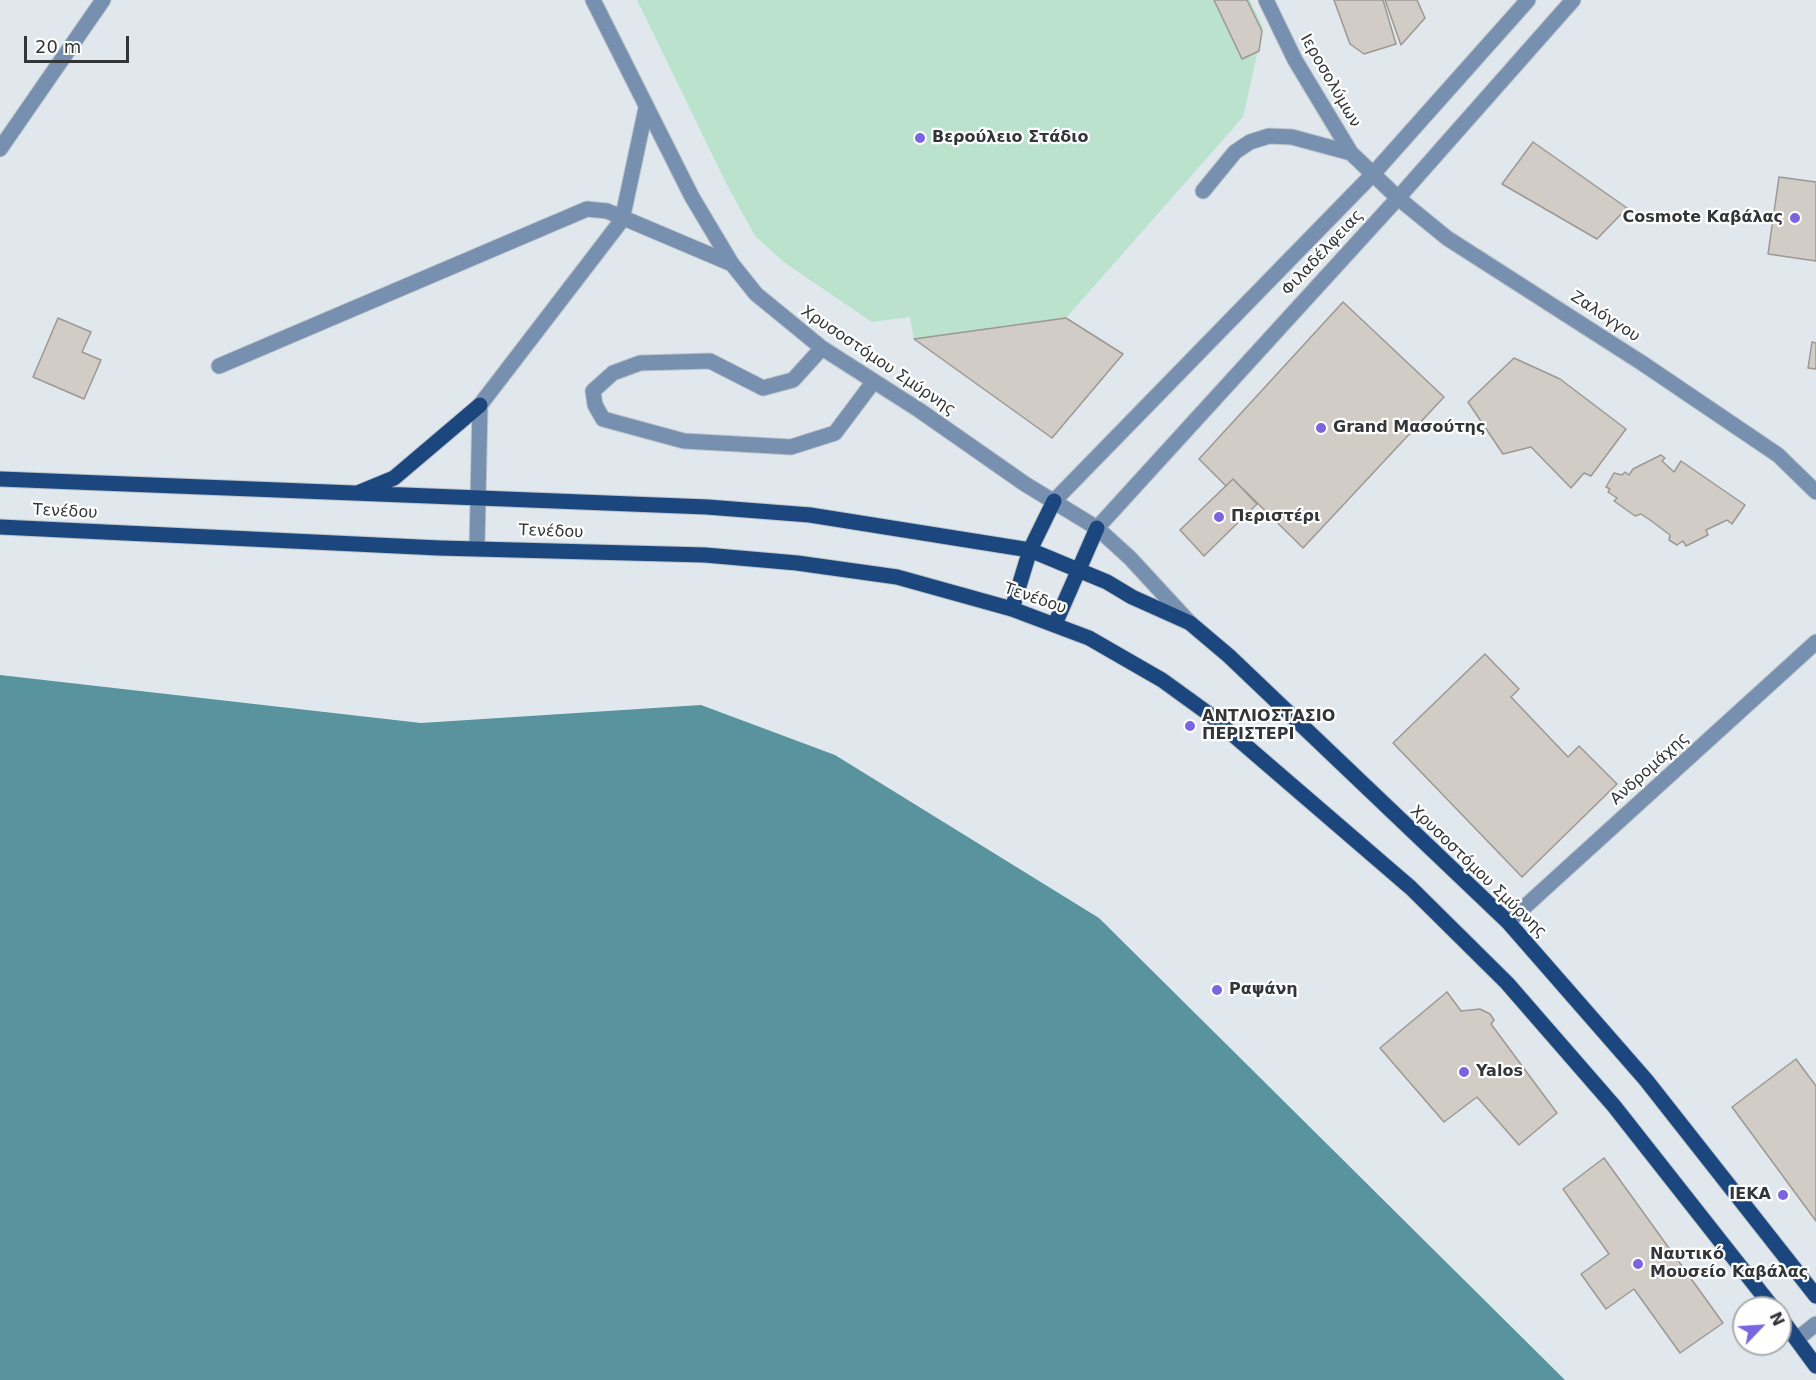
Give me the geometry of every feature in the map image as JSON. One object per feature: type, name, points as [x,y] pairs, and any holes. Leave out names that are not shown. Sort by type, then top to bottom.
[{"type":"main road","points":[[352,495],[394,478],[480,405]]},
{"type":"main road","name":"Τενέδου","points":[[0,479],[352,495],[707,507],[810,515],[1030,550],[1077,570]]},
{"type":"main road","points":[[1012,609],[1030,550],[1054,501]]},
{"type":"main road","name":"Τενέδου","points":[[0,527],[439,548],[477,547],[705,555],[797,563],[897,577],[1012,609],[1089,638],[1162,680],[1209,714],[1309,799],[1443,920],[1507,983],[1614,1106],[1764,1296]]},
{"type":"main road","points":[[1055,624],[1097,528]]},
{"type":"main road","name":"Χρυσοστόμου Σμύρνης","points":[[1077,570],[1190,623],[1229,656],[1508,921],[1646,1080],[1816,1296]]},
{"type":"main road","points":[[1792,1333],[1816,1366]]},
{"type":"street","points":[[0,149],[103,0]]},
{"type":"street","name":"Χρυσοστόμου Σμύρνης","points":[[593,0],[693,197],[732,264],[756,294],[822,348],[1025,484],[1097,528],[1130,558],[1190,623]]},
{"type":"street","name":"Ιεροσολύμων","points":[[1266,0],[1295,60],[1351,153],[1373,174]]},
{"type":"street","name":"Φιλαδέλφειας","points":[[1054,501],[1373,174],[1528,0]]},
{"type":"street","name":"Φιλαδέλφειας","points":[[1097,528],[1398,198],[1572,0]]},
{"type":"street","points":[[477,547],[480,405],[622,220],[646,108]]},
{"type":"street","points":[[1203,191],[1235,152],[1250,142],[1269,136],[1292,136],[1351,153]]},
{"type":"street","name":"Ζαλόγγου","points":[[1373,174],[1447,238],[1642,363],[1778,455],[1816,492]]},
{"type":"street","points":[[219,366],[587,209],[607,211],[622,220],[732,264]]},
{"type":"street","points":[[822,348],[794,380],[763,388],[710,361],[640,363],[614,373],[593,391],[595,405],[603,418],[684,441],[791,447],[835,433],[874,381]]},
{"type":"street","name":"Ανδρομάχης","points":[[1508,921],[1816,642]]},
{"type":"street","points":[[1797,1339],[1816,1324]]},
{"type":"green space","points":[[637,0],[1250,0],[1263,28],[1243,117],[1066,318],[914,340],[910,317],[872,322],[785,263],[755,236],[726,183]]},
{"type":"water","points":[[0,675],[421,723],[701,705],[835,755],[1099,918],[1565,1380],[0,1380]]},
{"type":"building","points":[[1214,0],[1247,0],[1262,31],[1259,51],[1242,59]]},
{"type":"building","points":[[1334,0],[1383,0],[1396,44],[1364,54],[1350,44]]},
{"type":"building","points":[[1385,0],[1417,0],[1425,18],[1401,45]]},
{"type":"building","points":[[1533,142],[1627,208],[1597,239],[1502,184]]},
{"type":"building","name":"Cosmote Καβάλας","points":[[1779,177],[1816,182],[1816,261],[1768,254]]},
{"type":"building","name":"Grand Μασούτης","points":[[1343,302],[1444,397],[1303,548],[1233,479],[1226,486],[1199,459]]},
{"type":"building","points":[[58,318],[91,332],[82,352],[101,360],[84,399],[33,377]]},
{"type":"building","points":[[1066,318],[1123,354],[1052,438],[914,339]]},
{"type":"building","points":[[1812,342],[1816,343],[1816,369],[1808,368]]},
{"type":"building","points":[[1514,358],[1560,379],[1626,429],[1591,476],[1584,473],[1571,488],[1531,447],[1503,454],[1468,402]]},
{"type":"building","points":[[1661,455],[1665,458],[1662,461],[1674,472],[1681,461],[1745,505],[1732,524],[1727,520],[1706,530],[1708,535],[1686,546],[1683,541],[1677,545],[1669,540],[1670,535],[1650,520],[1641,514],[1635,516],[1614,501],[1617,498],[1608,492],[1610,489],[1606,487],[1614,473],[1622,475],[1625,472],[1629,475],[1633,469]]},
{"type":"building","name":"Περιστέρι","points":[[1233,479],[1257,504],[1204,556],[1180,530]]},
{"type":"building","points":[[1485,654],[1519,689],[1511,697],[1568,757],[1579,746],[1617,784],[1522,877],[1393,743]]},
{"type":"building","name":"Yalos","points":[[1447,992],[1461,1011],[1480,1009],[1490,1014],[1494,1020],[1491,1024],[1557,1113],[1519,1145],[1477,1097],[1444,1122],[1380,1048]]},
{"type":"building","points":[[1796,1059],[1816,1086],[1816,1221],[1732,1107]]},
{"type":"building","name":"Ναυτικό Μουσείο Καβάλας","points":[[1604,1158],[1723,1323],[1680,1353],[1634,1289],[1606,1309],[1581,1274],[1609,1254],[1563,1189]]},
{"type":"place","name":"Βερούλειο Στάδιο","points":[[920,138]]},
{"type":"place","name":"Cosmote Καβάλας","points":[[1795,218]]},
{"type":"place","name":"Grand Μασούτης","points":[[1321,428]]},
{"type":"place","name":"Περιστέρι","points":[[1219,517]]},
{"type":"place","name":"ΑΝΤΛΙΟΣΤΑΣΙΟ ΠΕΡΙΣΤΕΡΙ","points":[[1190,726]]},
{"type":"place","name":"Ραψάνη","points":[[1217,990]]},
{"type":"place","name":"Yalos","points":[[1464,1072]]},
{"type":"place","name":"ΙΕΚΑ","points":[[1783,1195]]},
{"type":"place","name":"Ναυτικό Μουσείο Καβάλας","points":[[1638,1264]]}]
